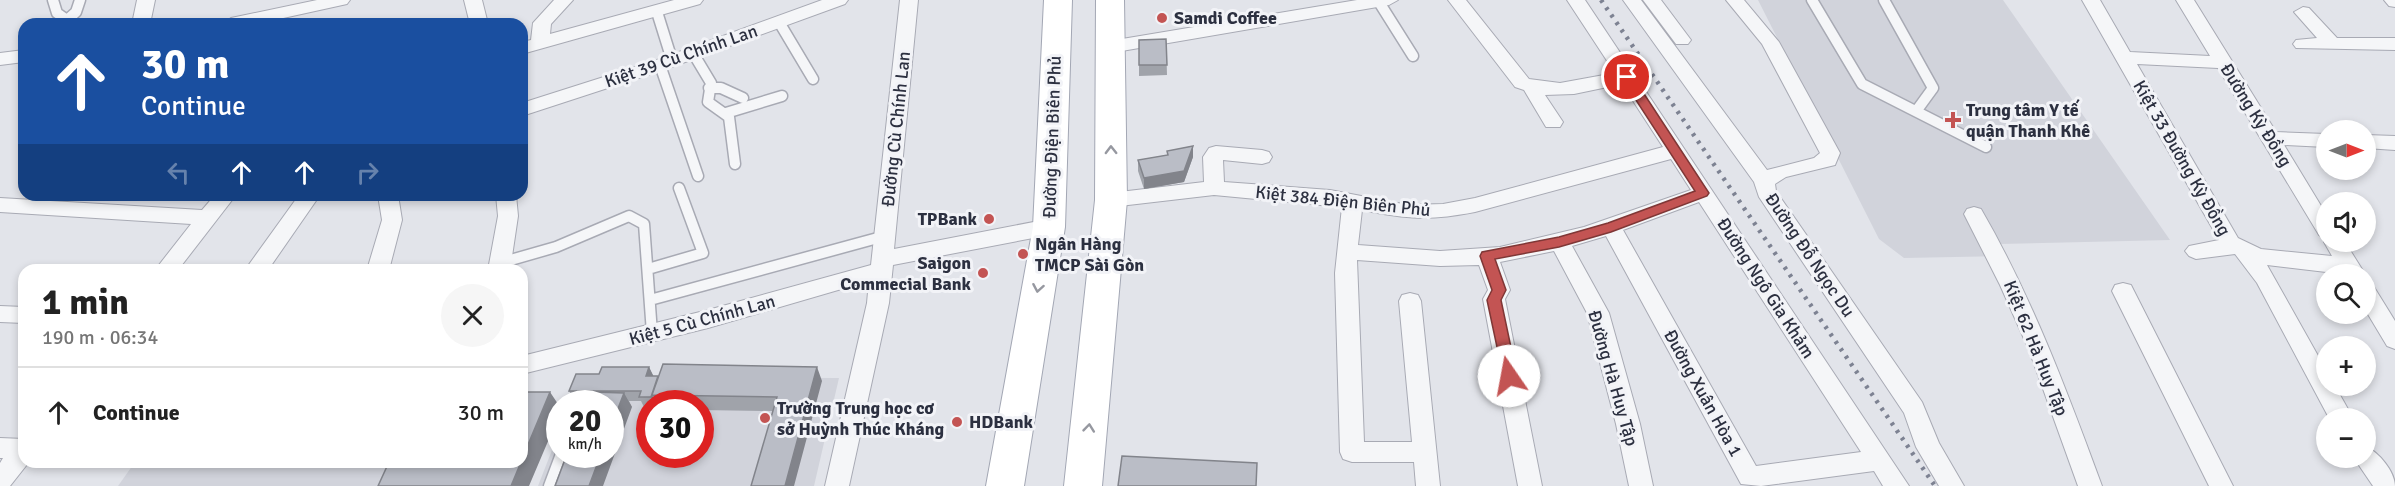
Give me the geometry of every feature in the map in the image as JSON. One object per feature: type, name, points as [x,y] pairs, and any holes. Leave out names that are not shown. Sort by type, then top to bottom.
[{"type":"main road","name":"Đường Điện Biên Phủ","points":[[1005,486],[1049,227],[1058,0]]},
{"type":"main road","points":[[1083,486],[1112,200],[1110,0]]},
{"type":"street","points":[[142,18],[146,0]]},
{"type":"street","points":[[252,18],[301,4],[340,0]]},
{"type":"street","points":[[473,0],[478,18]]},
{"type":"street","points":[[540,44],[542,23],[564,0]]},
{"type":"street","points":[[528,47],[694,0]]},
{"type":"street","name":"Kiệt 39 Cù Chính Lan","points":[[528,108],[666,62],[839,0]]},
{"type":"street","name":"Đường Cù Chính Lan","points":[[837,486],[878,303],[909,0]]},
{"type":"street","points":[[1457,0],[1522,82],[1531,87],[1557,89],[1627,77]]},
{"type":"street","name":"Đường Ngô Gia Khảm","points":[[1576,0],[1897,486]]},
{"type":"street","points":[[1632,0],[1764,182]]},
{"type":"street","points":[[1652,0],[1682,40]]},
{"type":"street","name":"Đường Đỗ Ngọc Du","points":[[1735,0],[1770,42],[1830,153],[1828,160],[1820,164],[1773,173],[1764,182],[1766,192],[1914,409],[1928,447],[1952,486]]},
{"type":"street","name":"Kiệt 33 Đường Kỳ Đồng","points":[[2091,0],[2231,243],[2258,256],[2316,265]]},
{"type":"street","name":"Đường Kỳ Đồng","points":[[2185,0],[2316,214]]},
{"type":"street","points":[[1110,46],[1382,1]]},
{"type":"street","points":[[2303,12],[2331,44]]},
{"type":"street","points":[[2302,44],[2395,44]]},
{"type":"street","points":[[0,59],[18,57]]},
{"type":"street","points":[[2123,57],[2224,63]]},
{"type":"street","points":[[1531,87],[1553,122]]},
{"type":"street","points":[[2270,138],[2316,140]]},
{"type":"street","points":[[2376,143],[2394,145]]},
{"type":"street","name":"Kiệt 384 Điện Biên Phủ","points":[[1112,200],[1214,188],[1330,197],[1408,212],[1443,211],[1475,206],[1675,151]]},
{"type":"street","points":[[1214,188],[1213,158],[1216,153],[1262,157]]},
{"type":"street","points":[[1347,252],[1469,258],[1487,256],[1559,242],[1611,227],[1703,193]]},
{"type":"street","points":[[171,264],[221,201]]},
{"type":"street","points":[[260,264],[306,201]]},
{"type":"street","points":[[380,264],[392,219],[389,201]]},
{"type":"street","points":[[500,264],[508,216],[507,201]]},
{"type":"street","points":[[1353,203],[1347,252],[1352,452],[1424,452]]},
{"type":"street","points":[[0,205],[207,218]]},
{"type":"street","name":"Kiệt 62 Hà Huy Tập","points":[[1974,214],[2011,285],[2040,350],[2090,486]]},
{"type":"street","points":[[882,264],[1049,227]]},
{"type":"street","name":"Đường Xuân Hòa 1","points":[[1611,227],[1750,477],[1773,480],[1879,460]]},
{"type":"street","name":"Đường Hà Huy Tập","points":[[1559,242],[1598,313],[1628,424],[1641,486]]},
{"type":"street","points":[[2196,251],[2240,248],[2265,278],[2335,408]]},
{"type":"street","points":[[1487,256],[1499,290],[1494,300],[1530,486]]},
{"type":"street","name":"Kiệt 5 Cù Chính Lan","points":[[528,364],[652,333],[882,264]]},
{"type":"street","points":[[2122,291],[2221,486]]},
{"type":"street","points":[[1410,300],[1428,486]]},
{"type":"street","points":[[2376,309],[2395,340]]},
{"type":"street","points":[[0,314],[18,315]]},
{"type":"street","points":[[0,448],[18,449]]},
{"type":"street","points":[[0,481],[18,457]]},
{"type":"street","points":[[2374,468],[2387,486]]},
{"type":"lane","points":[[53,0],[57,13],[63,18]]},
{"type":"lane","points":[[71,18],[76,12],[80,0]]},
{"type":"lane","points":[[1812,0],[1862,84],[1986,147]]},
{"type":"lane","points":[[1884,0],[1933,88],[1917,110]]},
{"type":"lane","points":[[1382,1],[1413,56]]},
{"type":"lane","points":[[657,12],[666,62],[698,176]]},
{"type":"lane","points":[[779,22],[813,79]]},
{"type":"lane","points":[[693,52],[711,83],[706,97],[711,106],[720,113],[782,96]]},
{"type":"lane","points":[[709,88],[721,88],[743,98]]},
{"type":"lane","points":[[726,113],[732,128],[735,164]]},
{"type":"lane","points":[[648,269],[703,252],[679,188]]},
{"type":"lane","points":[[506,264],[556,247],[629,216],[644,224],[652,333]]},
{"type":"lane","points":[[650,300],[885,236]]},
{"type":"lane","points":[[549,486],[556,468]]},
{"type":"shaded area","name":"Trung tâm Y tế quận Thanh Khê","points":[[1758,0],[2003,0],[2170,240],[1999,244],[2006,256],[1904,258],[1879,239]]},
{"type":"shaded area","name":"Trường Trung học cơ sở Huỳnh Thúc Kháng","points":[[582,377],[839,378],[814,486],[538,486],[546,465],[546,468],[624,468],[624,390],[576,390]]},
{"type":"shaded area","points":[[131,468],[388,468],[379,486],[118,486]]},
{"type":"building","points":[[1166,39],[1167,65],[1139,65],[1139,40]]},
{"type":"building","points":[[1193,146],[1184,171],[1144,178],[1138,160],[1168,155],[1167,151]]},
{"type":"building","points":[[663,364],[817,367],[785,486],[751,486],[777,397],[714,396],[714,390],[654,390]]},
{"type":"building","points":[[602,367],[649,367],[646,376],[658,376],[653,390],[569,390],[576,374],[599,374]]},
{"type":"building","points":[[528,392],[546,392],[546,402],[528,445]]},
{"type":"building","points":[[1122,456],[1257,463],[1256,486],[1118,486]]},
{"type":"building","points":[[386,468],[518,468],[511,486],[378,486]]},
{"type":"building","points":[[562,468],[596,468],[589,486],[555,486]]},
{"type":"railway","points":[[1601,0],[1935,486]]},
{"type":"place","name":"Samdi Coffee","points":[[1162,18]]},
{"type":"place","name":"Trung tâm Y tế quận Thanh Khê","points":[[1953,120]]},
{"type":"place","name":"TPBank","points":[[989,219]]},
{"type":"place","name":"Ngân Hàng TMCP Sài Gòn","points":[[1023,254]]},
{"type":"place","name":"Saigon Commecial Bank","points":[[983,273]]},
{"type":"place","name":"Trường Trung học cơ sở Huỳnh Thúc Kháng","points":[[765,418]]},
{"type":"place","name":"HDBank","points":[[957,422]]},
{"type":"route","points":[[1509,376],[1494,300],[1499,290],[1487,256],[1559,242],[1611,227],[1703,193],[1627,77]]}]
